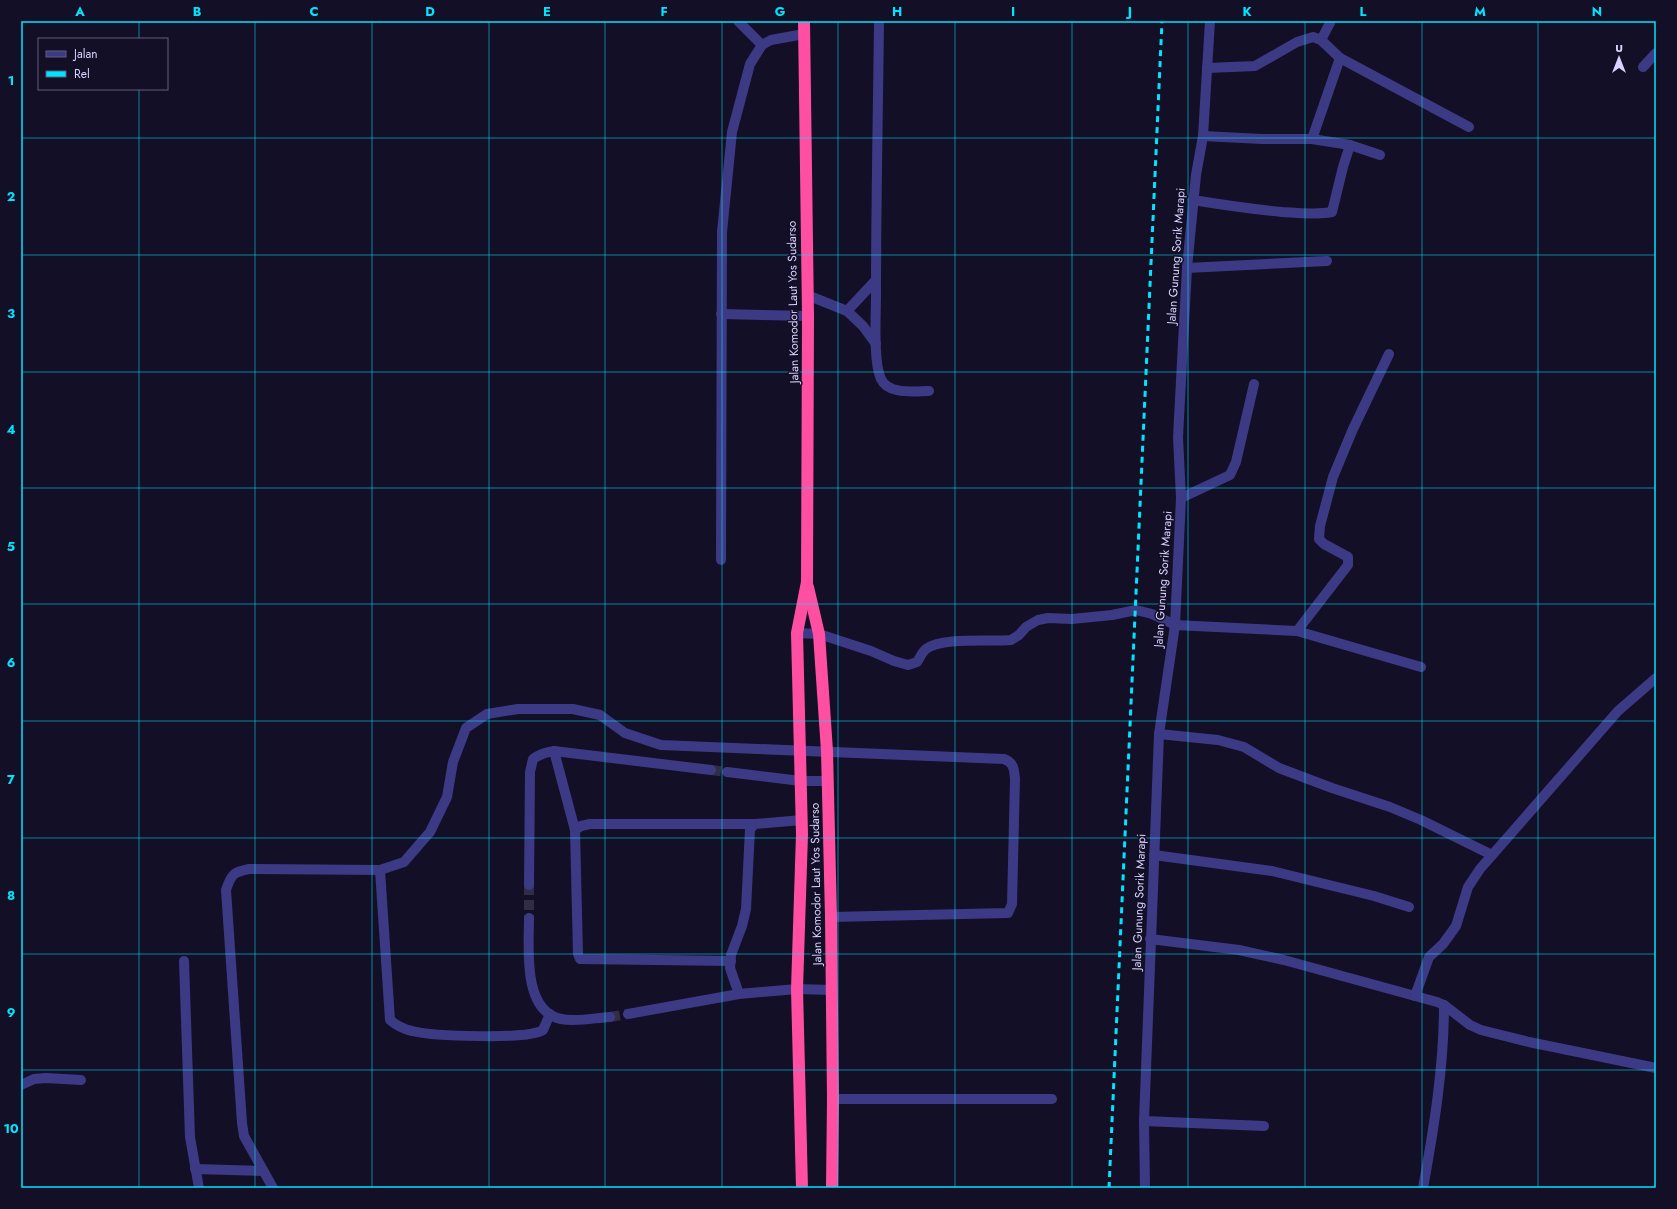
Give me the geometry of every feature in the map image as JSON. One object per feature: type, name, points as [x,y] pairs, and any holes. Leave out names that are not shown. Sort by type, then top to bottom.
[{"type":"highway","name":"Jalan Komodor Laut Yos Sudarso","points":[[802,1188],[797,989],[802,820],[797,633],[807,582],[808,316],[804,21]]},
{"type":"highway","name":"Jalan Komodor Laut Yos Sudarso","points":[[807,582],[819,634],[827,751],[832,990],[832,1188]]},
{"type":"street","points":[[738,21],[762,45]]},
{"type":"street","points":[[879,21],[876,280],[876,344],[878,364],[881,380],[890,388],[904,391],[929,391]]},
{"type":"street","name":"Jalan Gunung Sorik Marapi","points":[[1145,1188],[1144,1121],[1159,734],[1175,625],[1182,498],[1178,437],[1187,268],[1193,200],[1203,136],[1210,21]]},
{"type":"street","points":[[1321,40],[1331,21]]},
{"type":"street","points":[[720,560],[722,232],[732,132],[750,64],[762,45],[772,40],[804,34]]},
{"type":"street","points":[[1207,68],[1255,66],[1297,42],[1309,38],[1321,40],[1340,58],[1469,127]]},
{"type":"street","points":[[1643,67],[1656,53]]},
{"type":"street","points":[[1312,139],[1340,58]]},
{"type":"street","points":[[1203,136],[1262,139],[1312,139],[1350,145],[1380,155]]},
{"type":"street","points":[[1193,200],[1258,210],[1300,213],[1332,212],[1342,167],[1350,145]]},
{"type":"street","points":[[1187,268],[1327,261]]},
{"type":"street","points":[[847,311],[876,280]]},
{"type":"street","points":[[807,295],[847,311],[864,326],[876,344]]},
{"type":"street","points":[[721,314],[808,316]]},
{"type":"street","points":[[1297,631],[1348,565],[1348,557],[1324,544],[1319,539],[1320,526],[1333,477],[1353,429],[1389,354]]},
{"type":"street","points":[[1182,498],[1230,475],[1236,462],[1254,384]]},
{"type":"street","points":[[797,633],[819,634],[871,651],[894,661],[908,664],[917,662],[925,650],[933,645],[944,642],[1010,640],[1019,635],[1031,624],[1048,618],[1072,619],[1112,615],[1136,610],[1152,614],[1175,625],[1297,631],[1421,667]]},
{"type":"street","points":[[1415,996],[1429,957],[1443,944],[1456,926],[1468,887],[1492,855],[1618,711],[1656,678]]},
{"type":"street","points":[[273,1188],[244,1136],[242,1123],[226,890],[229,880],[233,874],[249,869],[380,870],[404,862],[430,832],[447,797],[453,762],[466,728],[487,714],[518,709],[574,709],[600,715],[625,733],[661,745],[801,752],[827,751],[1004,759],[1010,762],[1013,766],[1015,779],[1012,904],[1008,913],[831,917]]},
{"type":"street","points":[[1159,734],[1218,740],[1244,747],[1279,768],[1332,788],[1390,806],[1492,855]]},
{"type":"street","points":[[529,885],[531,764],[539,755],[554,751],[711,770]]},
{"type":"street","points":[[554,751],[574,830],[578,954],[580,959],[731,961]]},
{"type":"street","points":[[727,772],[801,781],[828,781]]},
{"type":"street","points":[[574,830],[581,826],[590,824],[755,824],[802,820]]},
{"type":"street","points":[[739,994],[730,968],[731,955],[742,926],[746,909],[750,829],[755,824]]},
{"type":"street","points":[[1154,855],[1272,871],[1374,896],[1409,907]]},
{"type":"street","points":[[380,870],[390,1020],[398,1027],[428,1034],[480,1036],[524,1034],[543,1030],[550,1014]]},
{"type":"street","points":[[529,918],[530,980],[536,996],[550,1014],[562,1019],[573,1020],[610,1017]]},
{"type":"street","points":[[1150,939],[1239,950],[1284,960],[1444,1004],[1470,1025],[1481,1030],[1529,1042],[1656,1068]]},
{"type":"street","points":[[184,961],[190,1137],[199,1188]]},
{"type":"street","points":[[628,1014],[739,994],[797,989],[832,990]]},
{"type":"street","points":[[1423,1188],[1440,1074],[1444,1030],[1444,1004]]},
{"type":"street","points":[[21,1085],[34,1079],[46,1078],[81,1080]]},
{"type":"street","points":[[833,1099],[1052,1099]]},
{"type":"street","points":[[1144,1121],[1264,1126]]},
{"type":"street","points":[[195,1169],[263,1171]]},
{"type":"tunnel","points":[[711,770],[727,772]]},
{"type":"tunnel","points":[[529,885],[529,918]]},
{"type":"tunnel","points":[[610,1017],[628,1014]]},
{"type":"railway","points":[[1109,1188],[1162,21]]}]
